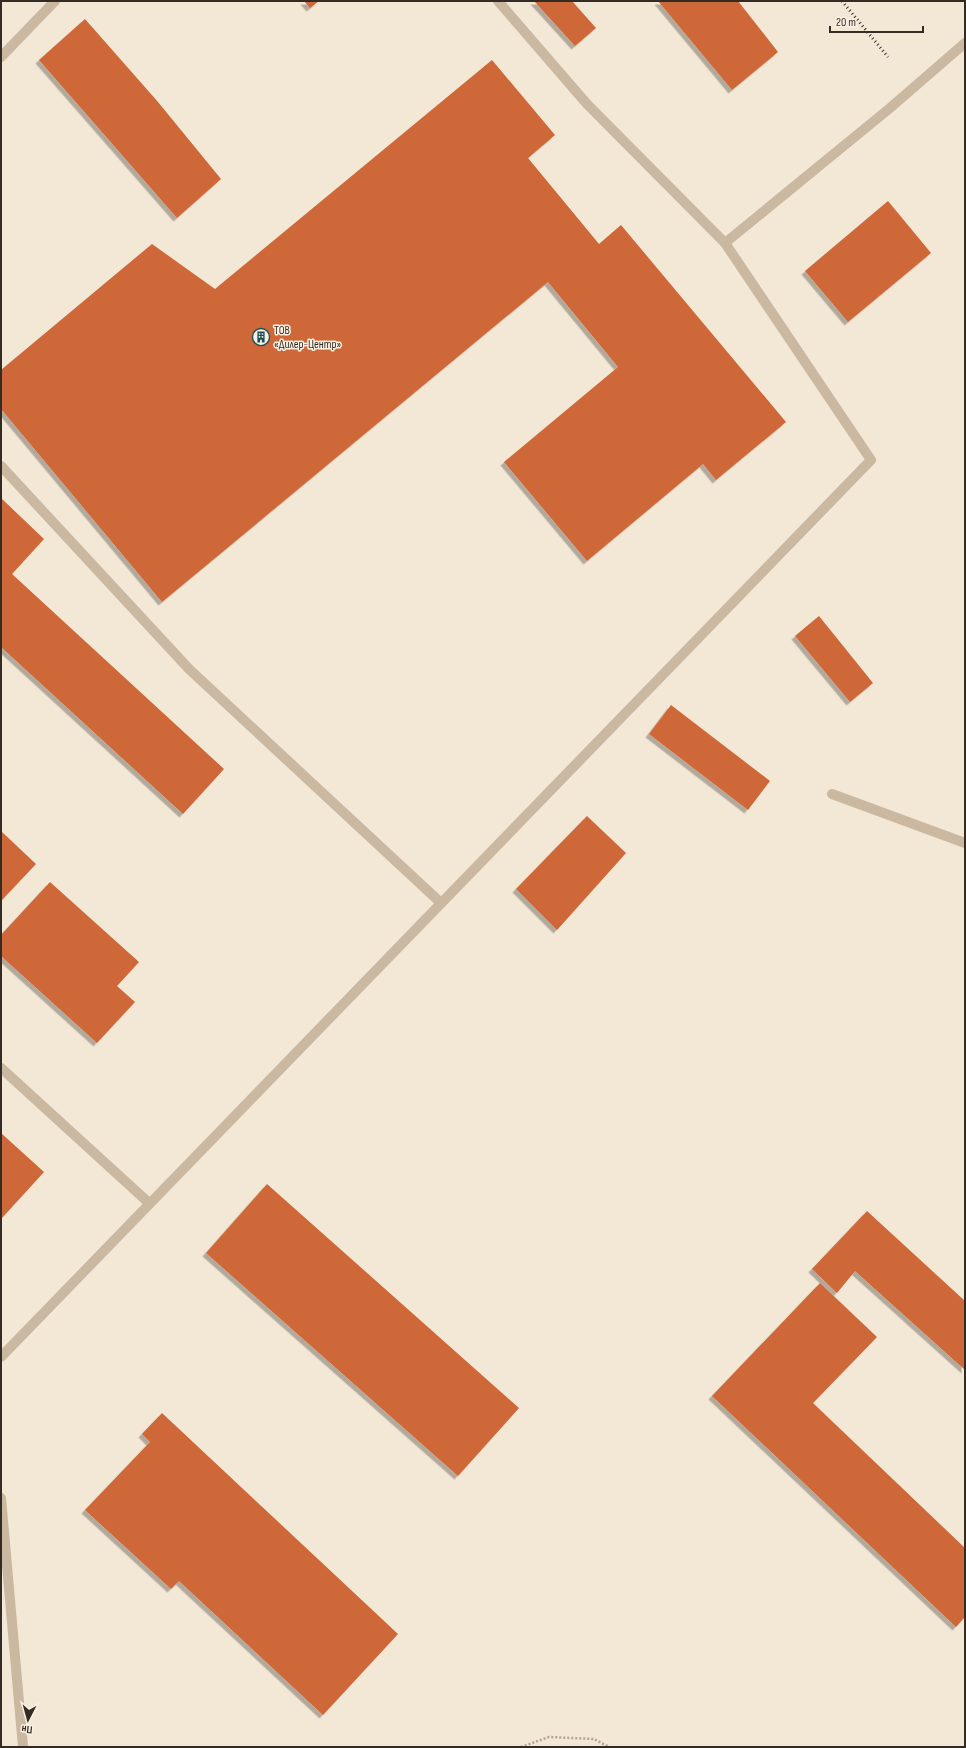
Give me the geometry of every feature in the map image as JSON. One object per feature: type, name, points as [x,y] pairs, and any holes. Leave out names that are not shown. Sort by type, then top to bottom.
[{"type":"lane","points":[[1,57],[55,1]]},
{"type":"lane","points":[[1,1357],[871,460],[725,244],[587,104],[498,1]]},
{"type":"lane","points":[[725,244],[890,108],[965,43]]},
{"type":"lane","points":[[1,466],[189,669],[441,903]]},
{"type":"lane","points":[[832,794],[965,843]]},
{"type":"lane","points":[[1,1068],[149,1203]]},
{"type":"lane","points":[[1,1498],[23,1747]]},
{"type":"path","points":[[521,1747],[549,1737],[594,1739],[609,1747]]},
{"type":"building","points":[[304,1],[319,1],[310,8]]},
{"type":"building","points":[[534,1],[572,1],[596,28],[575,46]]},
{"type":"building","points":[[658,1],[738,1],[778,52],[732,90]]},
{"type":"building","points":[[85,19],[158,102],[221,179],[177,218],[39,60]]},
{"type":"building","name":"ТОВ «Дилер-Центр»","points":[[492,60],[555,135],[528,158],[599,244],[621,225],[786,422],[716,480],[703,464],[587,561],[504,462],[618,367],[548,282],[162,602],[1,409],[1,370],[152,244],[215,289]]},
{"type":"building","points":[[888,201],[931,253],[848,322],[805,271]]},
{"type":"building","points":[[1,498],[44,539],[12,574],[224,769],[183,814],[1,647]]},
{"type":"building","points":[[819,616],[873,683],[850,702],[795,636]]},
{"type":"building","points":[[671,705],[770,781],[748,810],[649,734]]},
{"type":"building","points":[[587,816],[626,853],[557,930],[516,889]]},
{"type":"building","points":[[1,831],[36,864],[1,901]]},
{"type":"building","points":[[50,882],[139,962],[117,986],[135,1002],[97,1043],[1,956],[1,935]]},
{"type":"building","points":[[1,1133],[44,1172],[1,1219]]},
{"type":"building","points":[[267,1184],[519,1408],[458,1476],[206,1253]]},
{"type":"building","points":[[867,1211],[965,1301],[965,1370],[855,1271],[837,1293],[812,1269]]},
{"type":"building","points":[[820,1283],[877,1337],[813,1403],[965,1548],[965,1617],[956,1627],[712,1396]]},
{"type":"building","points":[[162,1413],[398,1634],[323,1715],[179,1581],[171,1589],[85,1510],[150,1442],[142,1434]]},
{"type":"railway","points":[[842,1],[888,57]]},
{"type":"place","name":"ТОВ «Дилер-Центр»","points":[[261,337]]}]
